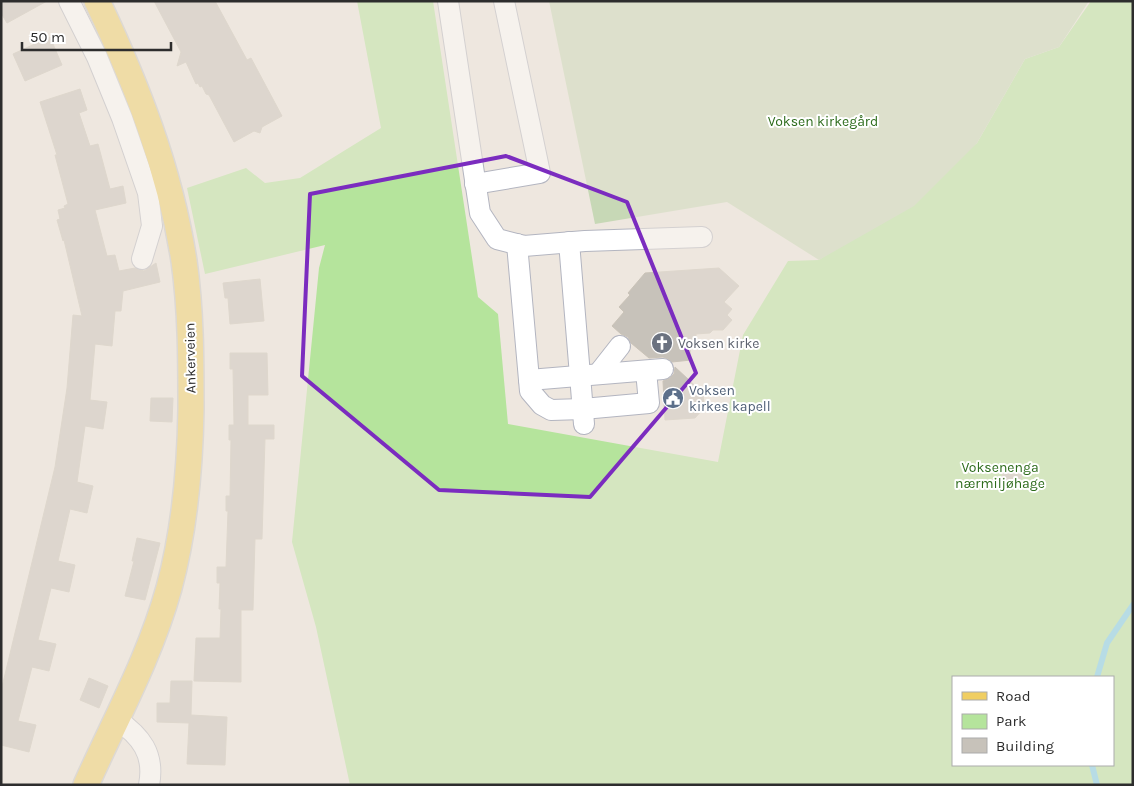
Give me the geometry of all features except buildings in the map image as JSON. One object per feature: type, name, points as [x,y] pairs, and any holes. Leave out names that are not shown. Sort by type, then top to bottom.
[{"type":"main road","name":"Ankerveien","points":[[86,785],[152,639],[169,589],[180,543],[188,485],[189,458],[190,341],[184,263],[167,184],[156,145],[138,91],[97,1]]},
{"type":"street","points":[[69,1],[97,57],[122,118],[148,193],[152,226],[142,259]]},
{"type":"street","points":[[448,1],[480,213],[497,239],[524,246],[569,242],[702,237]]},
{"type":"street","points":[[475,184],[540,172],[504,1]]},
{"type":"street","points":[[569,242],[589,375],[584,416]]},
{"type":"street","points":[[517,244],[529,380],[530,391],[542,405],[551,410],[584,416],[649,403],[654,370],[529,380]]},
{"type":"street","points":[[589,375],[620,346]]},
{"type":"street","points":[[116,719],[138,736],[150,758],[152,772],[149,785]]},
{"type":"highlighted area","points":[[506,156],[627,202],[696,373],[590,497],[439,490],[302,376],[310,194]]},
{"type":"green space","name":"Voksenenga nærmiljøhage","points":[[357,1],[433,1],[478,297],[498,314],[508,424],[718,462],[743,335],[788,261],[819,260],[977,143],[1025,59],[1059,47],[1091,1],[1133,1],[1133,785],[350,785],[316,627],[292,542],[319,268],[325,245],[205,274],[187,188],[246,168],[265,183],[300,178],[381,128]]},
{"type":"green space","name":"Voksen kirkegård","points":[[549,1],[1089,1],[1059,47],[1025,59],[977,143],[914,206],[819,260],[727,202],[595,224]]},
{"type":"waterway","points":[[1097,676],[1107,643],[1133,605]]},
{"type":"waterway","points":[[1092,766],[1097,785]]},
{"type":"place","name":"Voksen kirke","points":[[662,343]]},
{"type":"place","name":"Voksen kirkes kapell","points":[[673,398]]}]
